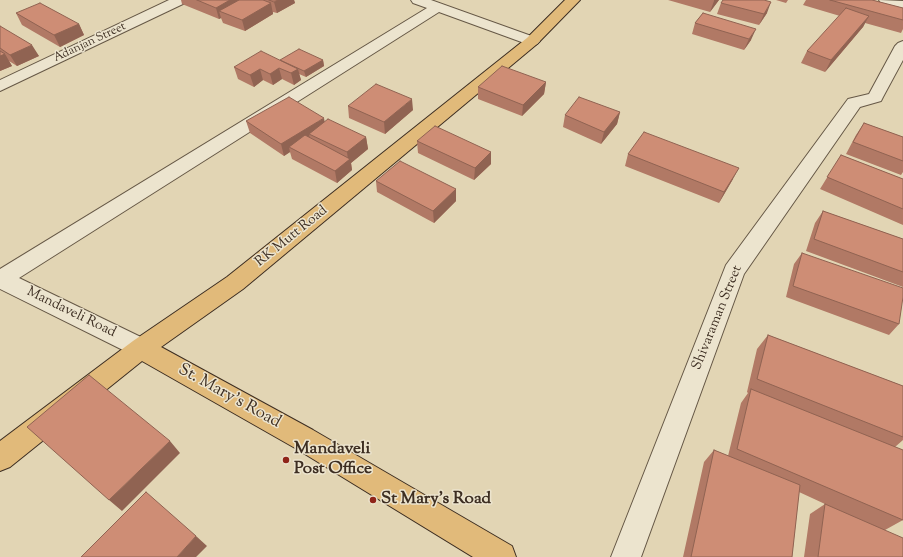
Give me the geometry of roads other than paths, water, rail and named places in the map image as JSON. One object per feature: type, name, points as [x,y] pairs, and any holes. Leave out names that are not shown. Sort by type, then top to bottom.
[{"type":"main road","name":"RK Mutt Road","points":[[0,458],[141,348],[235,283],[532,41],[573,0]]},
{"type":"main road","name":"St. Mary's Road","points":[[141,348],[304,439],[501,557]]},
{"type":"street","name":"Adanjan Street","points":[[0,86],[180,0]]},
{"type":"street","points":[[418,0],[532,41]]},
{"type":"street","points":[[886,0],[903,5]]},
{"type":"street","points":[[1,279],[438,7]]},
{"type":"street","name":"Shivaraman Street","points":[[626,557],[734,271],[854,103],[875,97],[903,46]]},
{"type":"street","name":"Mandaveli Road","points":[[1,279],[141,348]]},
{"type":"place","name":"Mandaveli Post Office","points":[[286,460]]},
{"type":"place","name":"St Mary’s Road","points":[[373,500]]}]
